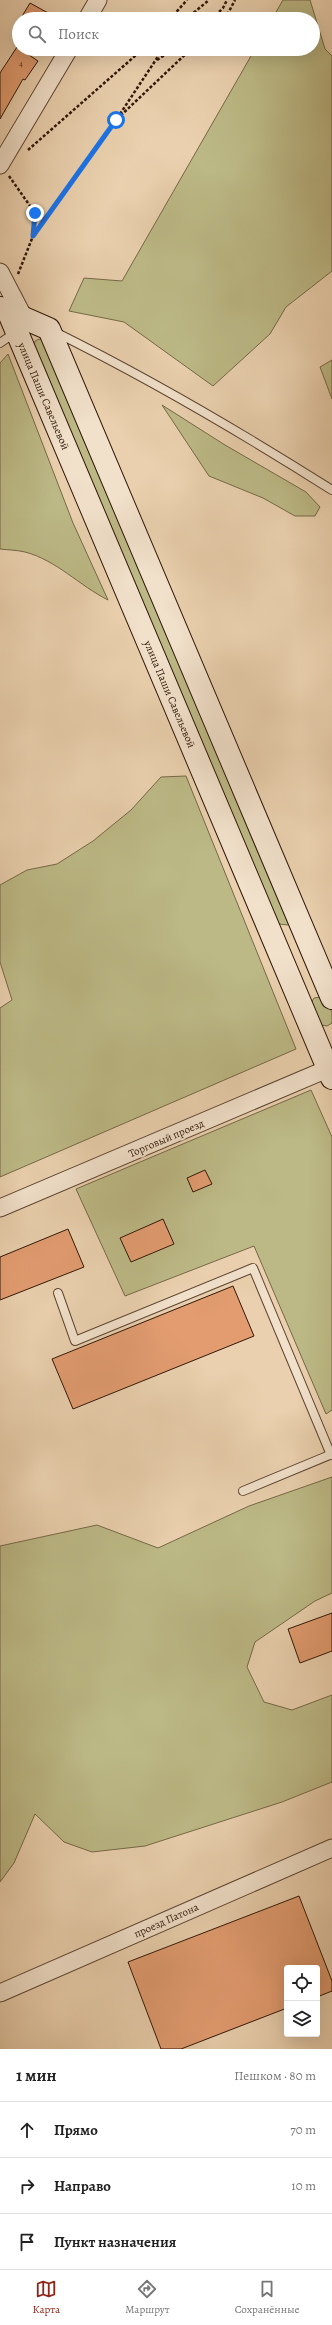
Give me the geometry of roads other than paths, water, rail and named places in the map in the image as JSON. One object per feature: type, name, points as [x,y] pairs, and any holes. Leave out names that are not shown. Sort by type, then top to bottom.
[{"type":"street","points":[[91,12],[98,0]]},
{"type":"street","points":[[4,170],[65,56]]},
{"type":"street","points":[[0,272],[10,317],[49,328],[332,998]]},
{"type":"street","name":"улица Паши Савельевой","points":[[10,317],[331,1071]]},
{"type":"street","name":"Торговый проезд","points":[[0,1208],[331,1071]]},
{"type":"street","name":"проезд Патона","points":[[0,1993],[332,1848]]},
{"type":"lane","points":[[49,328],[117,362],[278,456],[332,490]]},
{"type":"lane","points":[[58,1293],[75,1341],[253,1268],[332,1454],[243,1491]]}]
